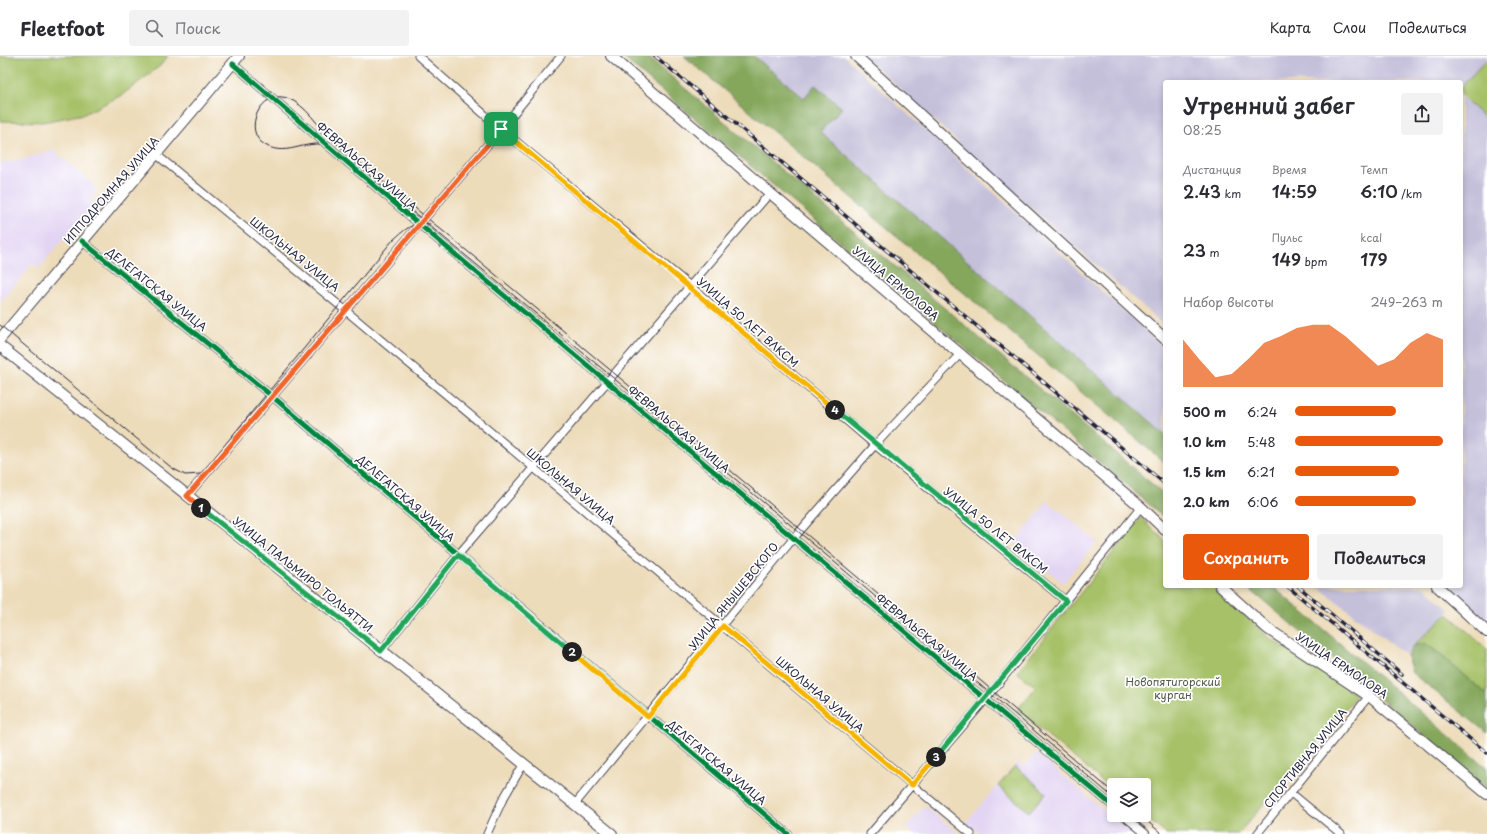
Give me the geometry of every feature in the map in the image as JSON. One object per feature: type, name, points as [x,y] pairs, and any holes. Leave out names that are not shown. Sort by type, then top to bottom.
[{"type":"street","name":"УЛИЦА 50 ЛЕТ ВЛКСМ","points":[[418,56],[501,129],[690,286],[875,445],[1066,601]]},
{"type":"street","points":[[187,496],[501,129],[561,56]]},
{"type":"street","name":"УЛИЦА ЕРМОЛОВА","points":[[611,56],[770,193],[1141,507],[1163,528]]},
{"type":"street","points":[[856,56],[1163,337]]},
{"type":"street","name":"ИППОДРОМНАЯ УЛИЦА","points":[[0,339],[236,60]]},
{"type":"street","name":"ФЕВРАЛЬСКАЯ УЛИЦА","points":[[236,60],[419,224],[1107,801]]},
{"type":"street","name":"ШКОЛЬНАЯ УЛИЦА","points":[[157,155],[345,310],[971,834]]},
{"type":"street","points":[[381,651],[458,555],[770,193]]},
{"type":"street","name":"ДЕЛЕГАТСКАЯ УЛИЦА","points":[[82,241],[273,397],[648,717],[788,834]]},
{"type":"street","name":"УЛИЦА ПАЛЬМИРО ТОЛЬЯТТИ","points":[[0,346],[523,765],[612,834]]},
{"type":"street","name":"УЛИЦА ЯНЫШЕВСКОГО","points":[[575,804],[723,626],[793,539],[875,445],[960,353]]},
{"type":"street","points":[[870,834],[986,699],[1141,507]]},
{"type":"street","name":"УЛИЦА ЕРМОЛОВА","points":[[1222,588],[1268,629],[1369,696],[1487,794]]},
{"type":"street","points":[[1439,588],[1487,632]]},
{"type":"street","name":"СПОРТИВНАЯ УЛИЦА","points":[[1257,834],[1369,696]]},
{"type":"street","points":[[487,834],[502,801],[523,765]]},
{"type":"street","points":[[1291,793],[1341,834]]},
{"type":"street","points":[[1132,822],[1146,834]]},
{"type":"shaded area","points":[[754,56],[844,56],[1163,347],[1163,432],[820,132],[841,107],[804,98]]},
{"type":"shaded area","points":[[864,56],[1487,56],[1487,59],[1463,85],[1463,80],[1163,80],[1163,324],[985,167]]},
{"type":"shaded area","points":[[1463,96],[1487,115],[1487,619],[1453,588],[1463,588]]},
{"type":"shaded area","points":[[53,150],[96,187],[91,206],[39,268],[33,264],[0,302],[0,163],[21,160]]},
{"type":"shaded area","points":[[1048,501],[1097,542],[1063,583],[1015,542]]},
{"type":"shaded area","points":[[1320,588],[1426,588],[1450,610],[1407,656]]},
{"type":"shaded area","points":[[1036,753],[1107,813],[1107,822],[1118,822],[1132,834],[980,834],[966,822],[1018,762],[1024,767]]},
{"type":"shaded area","points":[[925,806],[959,834],[914,834],[906,827]]},
{"type":"green space","points":[[0,56],[168,56],[160,66],[122,95],[84,114],[43,122],[0,121]]},
{"type":"green space","points":[[621,56],[647,56],[1163,493],[1163,516]]},
{"type":"green space","points":[[684,56],[754,56],[804,98],[815,85],[842,108],[820,132],[1163,432],[1163,461]]},
{"type":"green space","points":[[1487,59],[1487,121],[1463,97],[1463,85]]},
{"type":"green space","name":"Новопятигорский курган","points":[[1141,518],[1163,539],[1163,588],[1216,588],[1268,637],[1357,695],[1238,834],[1166,834],[1151,822],[1151,778],[1107,778],[1107,785],[1017,710],[1036,687],[1017,672]]},
{"type":"green space","points":[[1248,588],[1274,588],[1487,768],[1487,789]]},
{"type":"green space","points":[[1446,615],[1449,615],[1487,649],[1487,694],[1413,646]]},
{"type":"green space","points":[[1425,643],[1487,694],[1487,733],[1412,673],[1407,656],[1413,646]]},
{"type":"green space","points":[[1015,766],[1046,793],[1029,812],[998,786]]},
{"type":"tram line","points":[[1107,787],[653,406],[332,140],[311,116],[294,101],[287,98],[278,97],[269,100],[262,105],[257,113],[255,130],[258,139],[265,145],[274,149],[282,150],[316,144],[336,148],[787,522],[1107,792]]},
{"type":"tram line","points":[[0,325],[172,468],[185,475],[201,474],[392,241],[409,227],[424,223],[430,224]]},
{"type":"tram line","points":[[1148,822],[1162,834]]},
{"type":"railway","points":[[655,56],[1163,482]]},
{"type":"railway","points":[[1289,588],[1487,753]]},
{"type":"railway","points":[[1300,588],[1402,674]]},
{"type":"cycle path","points":[[233,64],[419,224],[1107,801]]},
{"type":"cycle path","points":[[82,241],[273,397],[788,834]]},
{"type":"route","points":[[501,129],[690,286],[875,445],[1066,601],[986,699],[912,785],[723,626],[648,717],[458,555],[381,651],[187,496],[501,129]]}]
